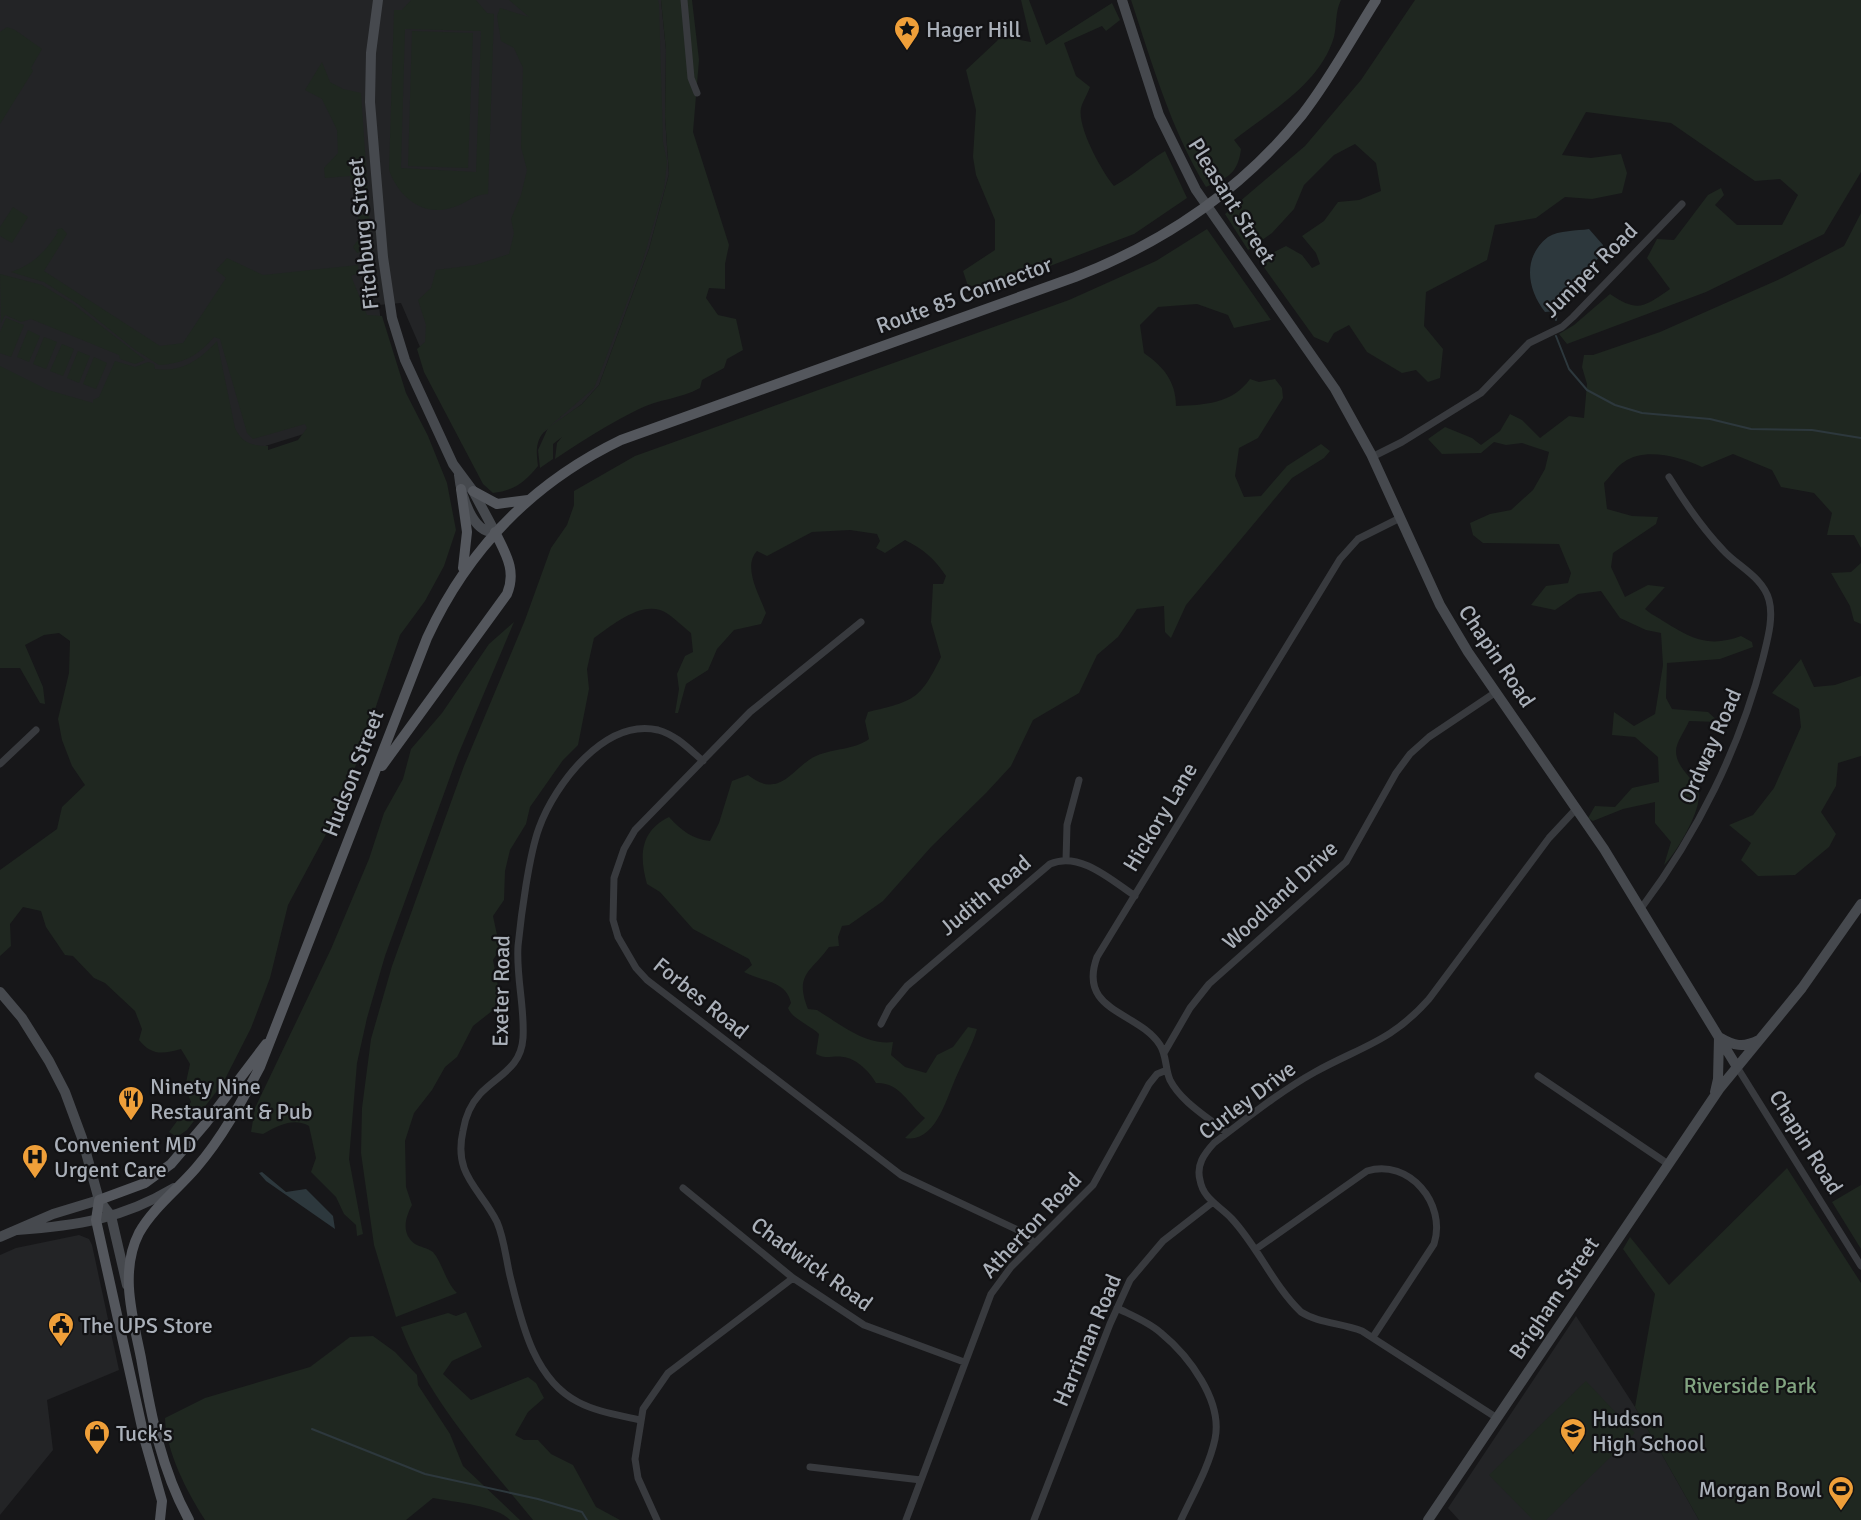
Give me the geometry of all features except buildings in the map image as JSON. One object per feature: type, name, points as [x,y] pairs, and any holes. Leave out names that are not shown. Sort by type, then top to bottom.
[{"type":"main road","name":"Route 85 Connector","points":[[495,532],[528,500],[579,462],[621,440],[1075,277],[1127,255],[1191,219],[1262,159],[1302,114],[1376,0]]},
{"type":"main road","points":[[461,489],[467,532],[462,574]]},
{"type":"main road","points":[[473,491],[497,504],[528,500]]},
{"type":"main road","points":[[363,801],[393,748],[507,594],[512,577],[510,564],[495,532]]},
{"type":"main road","name":"Hudson Street","points":[[177,1187],[197,1167],[242,1101],[260,1067],[424,647],[462,574],[495,532]]},
{"type":"main road","name":"Hudson Street","points":[[99,1200],[145,1183],[179,1156],[270,1039]]},
{"type":"main road","points":[[177,1187],[138,1235],[131,1254],[129,1293],[156,1440],[189,1520]]},
{"type":"main road","points":[[99,1200],[96,1220],[142,1432],[162,1501],[160,1520]]},
{"type":"street","name":"Fitchburg Street","points":[[378,0],[371,53],[370,102],[389,303],[405,360],[459,475]]},
{"type":"street","points":[[684,0],[692,78],[697,93]]},
{"type":"street","name":"Pleasant Street","points":[[1122,0],[1159,115],[1176,152],[1196,190],[1263,285]]},
{"type":"street","name":"Juniper Road","points":[[1372,457],[1402,442],[1481,393],[1529,343],[1562,327],[1682,204]]},
{"type":"street","name":"Chapin Road","points":[[1263,285],[1335,389],[1372,457],[1440,605],[1496,692],[1577,808],[1642,907],[1737,1067],[1861,1266]]},
{"type":"street","points":[[459,475],[473,491],[495,532],[479,528],[461,489],[459,475]]},
{"type":"street","name":"Ordway Road","points":[[1642,907],[1689,838],[1751,706],[1770,616],[1769,599],[1762,588],[1707,532],[1669,477]]},
{"type":"street","name":"Hickory Lane","points":[[1164,1053],[1149,1033],[1104,1003],[1096,993],[1093,981],[1097,957],[1252,699],[1340,559],[1358,539],[1400,518]]},
{"type":"street","name":"Forbes Road","points":[[861,622],[750,712],[635,830],[617,865],[614,878],[613,920],[618,937],[636,968],[659,991],[901,1175],[1018,1230],[1035,1244]]},
{"type":"street","name":"Woodland Drive","points":[[1164,1053],[1190,1008],[1209,984],[1346,862],[1396,773],[1410,754],[1429,737],[1496,692]]},
{"type":"street","name":"Exeter Road","points":[[640,1420],[604,1412],[576,1402],[551,1379],[535,1357],[523,1326],[497,1223],[466,1175],[459,1152],[467,1112],[480,1094],[511,1069],[519,1055],[523,1038],[518,947],[538,831],[546,811],[587,756],[604,741],[624,731],[641,728],[659,731],[675,738],[703,761]]},
{"type":"street","points":[[0,764],[36,730]]},
{"type":"street","points":[[1066,860],[1067,825],[1079,780]]},
{"type":"street","name":"Curley Drive","points":[[1497,1418],[1373,1337],[1343,1323],[1309,1317],[1301,1312],[1256,1249],[1201,1186],[1199,1167],[1208,1149],[1303,1079],[1386,1038],[1411,1019],[1429,999],[1549,838],[1577,808]]},
{"type":"street","name":"Judith Road","points":[[881,1024],[907,986],[1041,870],[1058,860],[1088,866],[1135,896]]},
{"type":"street","name":"Brigham Street","points":[[1428,1520],[1713,1098],[1802,988],[1861,904]]},
{"type":"street","points":[[0,992],[22,1018],[57,1076],[77,1122],[99,1200],[111,1216],[129,1293]]},
{"type":"street","points":[[1719,1037],[1734,1046],[1749,1045],[1760,1040]]},
{"type":"street","name":"Brigham Street","points":[[1713,1098],[1718,1079],[1719,1037]]},
{"type":"street","points":[[1164,1053],[1167,1070],[1176,1089],[1227,1133]]},
{"type":"street","name":"Atherton Road","points":[[906,1520],[991,1294],[1004,1275],[1093,1185],[1149,1084],[1157,1074],[1167,1070]]},
{"type":"street","points":[[1538,1076],[1668,1164]]},
{"type":"street","points":[[1256,1249],[1367,1171],[1378,1167],[1404,1172],[1422,1189],[1428,1199],[1434,1212],[1437,1234],[1434,1244],[1373,1337]]},
{"type":"street","name":"Hudson Street","points":[[17,1230],[59,1227],[111,1216],[138,1208],[177,1187]]},
{"type":"street","name":"Chadwick Road","points":[[683,1188],[794,1278],[864,1325],[964,1362]]},
{"type":"street","points":[[0,1237],[53,1214],[99,1200]]},
{"type":"street","name":"Harriman Road","points":[[1034,1520],[1130,1280],[1152,1254],[1213,1202]]},
{"type":"street","points":[[657,1520],[638,1478],[635,1459],[640,1420],[657,1386],[668,1373],[794,1278]]},
{"type":"street","points":[[1117,1308],[1160,1331],[1193,1369],[1214,1405],[1217,1415],[1215,1439],[1181,1520]]},
{"type":"street","points":[[810,1467],[921,1480]]},
{"type":"shaded area","points":[[0,0],[661,0],[666,50],[665,117],[669,174],[649,249],[599,385],[582,404],[544,432],[462,444],[401,303],[379,305],[390,407],[259,448],[0,545]]},
{"type":"shaded area","points":[[1589,229],[1603,245],[1603,252],[1557,311],[1545,312],[1531,283],[1531,263],[1534,254],[1540,245],[1552,235]]},
{"type":"shaded area","points":[[262,1172],[286,1192],[306,1189],[333,1216],[335,1229],[266,1181],[259,1173]]},
{"type":"shaded area","points":[[79,1235],[89,1239],[92,1245],[119,1370],[47,1400],[53,1450],[0,1515],[0,1255],[16,1248]]},
{"type":"shaded area","name":"Hudson High School","points":[[1576,1316],[1635,1407],[1699,1520],[1459,1520],[1448,1508]]},
{"type":"green space","points":[[411,0],[476,0],[487,13],[494,14],[488,194],[479,195],[443,210],[423,208],[414,203],[399,189],[389,170],[394,10],[402,10]],"holes":[[[405,29],[481,31],[476,172],[401,168]]]},
{"type":"green space","points":[[509,0],[658,0],[659,4],[663,142],[667,162],[664,188],[643,260],[594,388],[549,427],[582,404],[599,385],[649,249],[669,174],[665,117],[666,50],[661,0],[692,0],[699,60],[693,132],[729,245],[725,264],[725,289],[709,288],[706,298],[718,315],[736,319],[743,350],[727,359],[724,368],[702,380],[700,388],[639,409],[617,420],[555,459],[557,443],[562,437],[553,444],[553,459],[540,468],[538,450],[548,428],[537,445],[538,466],[518,485],[493,493],[483,484],[424,372],[417,349],[425,342],[426,325],[418,300],[431,288],[436,270],[475,265],[509,254],[514,233],[511,219],[521,195],[527,170],[521,147],[523,68],[514,48],[501,41],[497,16],[500,8],[529,17]]},
{"type":"green space","points":[[1021,0],[1029,0],[1046,45],[1112,3],[1120,20],[1106,31],[1102,26],[1064,43],[1076,76],[1090,87],[1081,108],[1087,137],[1103,171],[1114,186],[1165,151],[1187,198],[1134,234],[1029,274],[987,285],[968,286],[963,271],[995,250],[995,220],[976,175],[973,157],[976,110],[966,70],[997,41],[1005,27],[1020,40],[1031,42]]},
{"type":"green space","points":[[1131,0],[1341,0],[1334,37],[1318,69],[1293,95],[1234,140],[1241,149],[1234,170],[1226,178],[1206,187],[1172,119]]},
{"type":"green space","points":[[1415,0],[1861,0],[1861,172],[1824,234],[1706,292],[1567,344],[1559,334],[1574,325],[1610,294],[1634,306],[1647,304],[1670,289],[1647,258],[1657,239],[1674,240],[1708,195],[1721,188],[1724,195],[1715,205],[1737,225],[1782,225],[1798,195],[1780,179],[1755,181],[1671,123],[1586,112],[1562,155],[1591,158],[1621,154],[1627,173],[1622,193],[1592,199],[1565,197],[1536,218],[1495,225],[1487,260],[1426,292],[1424,326],[1443,349],[1440,378],[1428,382],[1416,370],[1402,373],[1367,352],[1349,325],[1334,333],[1328,343],[1314,337],[1263,266],[1274,252],[1286,246],[1302,255],[1312,268],[1320,264],[1316,253],[1302,236],[1324,221],[1338,202],[1359,200],[1381,191],[1376,163],[1355,144],[1334,155],[1304,185],[1294,209],[1272,233],[1248,250],[1225,214],[1305,146],[1361,80]]},
{"type":"green space","points":[[7,27],[42,49],[31,68],[33,71],[0,124],[0,32]]},
{"type":"green space","points":[[412,31],[473,33],[468,168],[408,166]]},
{"type":"green space","points":[[322,62],[330,82],[343,89],[361,93],[369,210],[357,211],[350,176],[325,178],[324,168],[338,153],[337,130],[322,99],[305,90]]},
{"type":"green space","points":[[13,207],[28,217],[12,243],[0,236],[0,227]]},
{"type":"green space","points":[[1861,213],[1861,548],[1854,535],[1827,535],[1832,513],[1814,493],[1781,487],[1772,470],[1733,454],[1702,467],[1663,455],[1632,457],[1621,464],[1604,483],[1607,509],[1632,516],[1658,517],[1656,524],[1613,553],[1611,567],[1625,597],[1648,585],[1665,587],[1645,609],[1650,613],[1693,637],[1715,641],[1741,636],[1752,642],[1753,647],[1720,659],[1667,663],[1666,698],[1672,709],[1708,712],[1719,722],[1689,721],[1678,744],[1677,757],[1696,786],[1699,798],[1693,819],[1675,851],[1664,865],[1671,842],[1655,823],[1655,802],[1623,809],[1593,821],[1588,818],[1595,806],[1615,807],[1632,788],[1659,782],[1658,757],[1635,737],[1612,735],[1614,712],[1634,726],[1655,714],[1663,665],[1661,633],[1646,630],[1620,618],[1601,591],[1578,594],[1555,610],[1531,605],[1546,586],[1568,583],[1571,573],[1559,544],[1483,543],[1473,535],[1470,523],[1490,514],[1511,510],[1533,490],[1545,469],[1549,452],[1522,443],[1506,445],[1494,442],[1481,453],[1442,454],[1428,439],[1445,427],[1472,438],[1481,445],[1500,431],[1510,414],[1522,420],[1540,438],[1569,416],[1584,418],[1587,384],[1582,367],[1584,355],[1593,355],[1660,332],[1782,278],[1844,246]]},
{"type":"green space","points":[[369,214],[371,241],[369,249],[357,253],[353,247],[360,237],[358,215]]},
{"type":"green space","points":[[62,228],[67,234],[44,271],[160,346],[183,343],[226,278],[216,270],[227,258],[263,275],[358,265],[359,273],[351,276],[367,315],[382,316],[406,393],[428,436],[447,483],[456,530],[444,566],[425,601],[400,635],[358,760],[331,825],[288,905],[270,978],[251,1028],[223,1083],[187,1130],[177,1137],[169,1132],[191,1102],[185,1087],[190,1064],[181,1049],[158,1052],[144,1045],[139,1040],[142,1029],[135,1011],[105,983],[94,978],[73,956],[65,955],[46,927],[41,911],[23,907],[10,924],[11,946],[0,956],[0,870],[57,829],[62,807],[85,785],[72,766],[62,740],[58,719],[69,673],[70,641],[59,633],[44,635],[25,645],[43,687],[45,704],[40,703],[20,668],[0,668],[0,366],[48,390],[93,403],[93,400],[99,397],[115,361],[135,367],[148,362],[154,364],[155,369],[173,369],[197,359],[217,341],[235,428],[244,440],[252,444],[268,446],[268,450],[298,440],[307,428],[305,424],[253,439],[247,433],[220,339],[214,337],[196,354],[183,360],[159,365],[134,349],[78,304],[44,282],[11,272],[39,256],[58,232],[56,230]]},
{"type":"green space","points":[[1207,229],[1271,320],[1234,328],[1228,315],[1197,304],[1158,307],[1140,325],[1144,353],[1168,376],[1174,390],[1176,406],[1217,402],[1235,394],[1250,379],[1259,382],[1275,379],[1282,388],[1283,398],[1258,438],[1239,448],[1235,476],[1244,497],[1261,496],[1287,466],[1321,444],[1330,451],[1324,458],[1292,478],[1186,605],[1171,638],[1165,632],[1164,606],[1137,609],[1118,637],[1097,655],[1079,693],[1033,720],[1011,766],[931,847],[883,901],[849,925],[842,926],[838,937],[839,946],[829,947],[806,974],[803,988],[808,1009],[817,1010],[873,1041],[893,1042],[891,1055],[905,1067],[926,1073],[937,1055],[953,1047],[968,1027],[977,1029],[939,1117],[925,1134],[916,1138],[905,1138],[925,1118],[903,1095],[891,1086],[876,1083],[866,1070],[853,1060],[823,1057],[816,1054],[819,1034],[790,1012],[788,1008],[791,1003],[784,990],[744,972],[752,965],[749,959],[693,929],[660,892],[647,884],[644,874],[644,845],[652,829],[659,823],[669,817],[687,833],[710,841],[719,823],[732,781],[748,775],[762,783],[778,783],[816,756],[863,743],[869,739],[865,721],[868,712],[896,705],[914,696],[927,682],[941,657],[931,622],[933,584],[943,584],[946,576],[933,560],[905,540],[885,553],[876,548],[880,541],[877,534],[850,530],[812,532],[767,556],[757,551],[751,565],[754,582],[766,613],[761,624],[734,630],[717,649],[708,670],[686,684],[678,713],[675,713],[679,689],[677,674],[685,656],[693,652],[691,633],[668,614],[652,609],[625,617],[594,638],[587,669],[589,689],[578,745],[563,760],[530,807],[526,824],[510,850],[505,871],[504,900],[493,916],[500,949],[493,960],[500,997],[492,1011],[473,1026],[457,1057],[445,1067],[432,1090],[414,1113],[405,1141],[406,1187],[412,1205],[406,1220],[406,1231],[415,1244],[433,1252],[457,1293],[396,1317],[374,1245],[361,1153],[362,1108],[371,1039],[392,966],[464,766],[525,620],[551,548],[567,525],[574,505],[574,491],[635,456],[1069,300],[1156,261]]},
{"type":"green space","points":[[0,274],[42,285],[73,304],[145,360],[135,364],[120,359],[119,355],[31,319],[21,322],[5,315],[1,323]]},
{"type":"green space","points":[[6,318],[24,325],[11,357],[0,353],[0,332]]},
{"type":"green space","points":[[28,330],[40,336],[29,362],[17,357]]},
{"type":"green space","points":[[44,337],[57,342],[46,369],[33,364]]},
{"type":"green space","points":[[62,344],[74,349],[63,376],[50,371]]},
{"type":"green space","points":[[78,351],[90,356],[79,383],[67,378]]},
{"type":"green space","points":[[94,357],[107,363],[96,389],[83,384]]},
{"type":"green space","points":[[1861,563],[1861,624],[1854,621],[1850,606],[1831,573],[1851,572]]},
{"type":"green space","points":[[514,622],[458,755],[385,956],[367,1018],[357,1063],[349,1159],[363,1234],[357,1236],[356,1225],[344,1214],[336,1197],[311,1172],[316,1158],[309,1126],[292,1122],[263,1134],[251,1132],[255,1108],[331,949],[369,859],[384,813],[403,779],[411,749],[442,713],[489,644]]},
{"type":"green space","points":[[1801,659],[1814,687],[1835,685],[1861,676],[1861,756],[1838,763],[1836,786],[1821,812],[1836,834],[1829,847],[1795,875],[1758,876],[1741,860],[1751,843],[1729,825],[1753,815],[1774,788],[1801,727],[1799,709],[1772,693]]},
{"type":"green space","name":"Riverside Park","points":[[1787,1168],[1861,1283],[1861,1520],[1699,1520],[1635,1407],[1655,1294],[1623,1249],[1630,1237],[1669,1285]]},
{"type":"green space","points":[[1861,1185],[1861,1249],[1832,1202]]},
{"type":"green space","points":[[466,1312],[482,1347],[452,1361],[443,1374],[471,1400],[528,1377],[536,1383],[544,1398],[528,1412],[515,1435],[524,1440],[538,1440],[551,1454],[573,1465],[596,1507],[620,1520],[533,1520],[459,1428],[426,1379],[401,1327],[448,1313],[456,1316]]},
{"type":"green space","points":[[373,1336],[395,1352],[417,1375],[418,1385],[450,1434],[463,1466],[520,1520],[510,1520],[486,1508],[433,1498],[406,1520],[205,1520],[191,1497],[173,1458],[165,1418],[205,1398],[310,1367],[350,1337]]},
{"type":"green space","points":[[1586,1381],[1635,1433],[1546,1520],[1533,1520],[1489,1475]]},
{"type":"waterway","points":[[1556,320],[1557,311]]},
{"type":"waterway","points":[[1556,336],[1569,369],[1587,390],[1615,405],[1642,413],[1710,419],[1751,429],[1812,430],[1861,438]]},
{"type":"waterway","points":[[312,1429],[425,1474],[538,1499],[582,1512],[587,1520]]},
{"type":"place","name":"Hager Hill","points":[[907,52]]},
{"type":"place","name":"Ninety Nine Restaurant & Pub","points":[[131,1122]]},
{"type":"place","name":"Convenient MD Urgent Care","points":[[35,1180]]},
{"type":"place","name":"The UPS Store","points":[[61,1348]]},
{"type":"place","name":"Hudson High School","points":[[1573,1454]]},
{"type":"place","name":"Tuck's","points":[[97,1456]]},
{"type":"place","name":"Morgan Bowl","points":[[1841,1512]]}]
